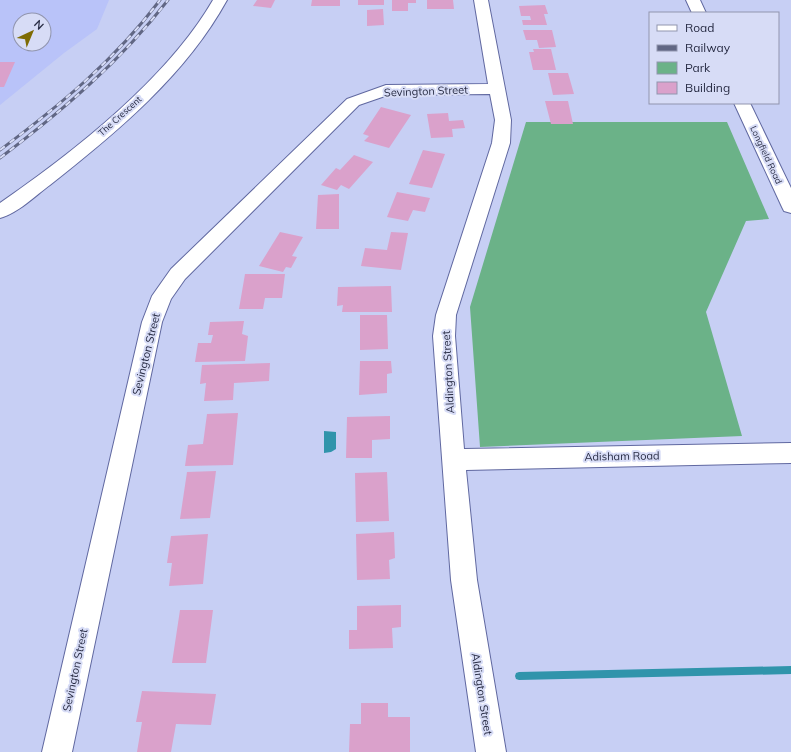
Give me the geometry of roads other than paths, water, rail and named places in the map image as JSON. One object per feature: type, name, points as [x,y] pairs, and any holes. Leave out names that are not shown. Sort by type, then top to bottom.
[{"type":"street","name":"The Crescent","points":[[0,212],[61,166],[108,127],[148,90],[192,42],[210,18],[220,0]]},
{"type":"street","name":"Aldington Street","points":[[481,0],[504,120],[502,144],[446,315],[444,336],[464,580],[491,752]]},
{"type":"street","points":[[693,0],[699,12]]},
{"type":"street","name":"Sevington Street","points":[[57,752],[152,322],[162,296],[178,274],[353,102],[386,90],[498,89]]},
{"type":"street","name":"Longfield Road","points":[[743,104],[783,173],[791,207]]},
{"type":"street","name":"Adisham Road","points":[[453,460],[791,453]]},
{"type":"waterway","points":[[519,676],[791,670]]},
{"type":"railway","points":[[0,150],[65,99],[85,81],[124,43],[160,0]]},
{"type":"railway","points":[[0,158],[68,104],[89,85],[150,23],[168,0]]}]
